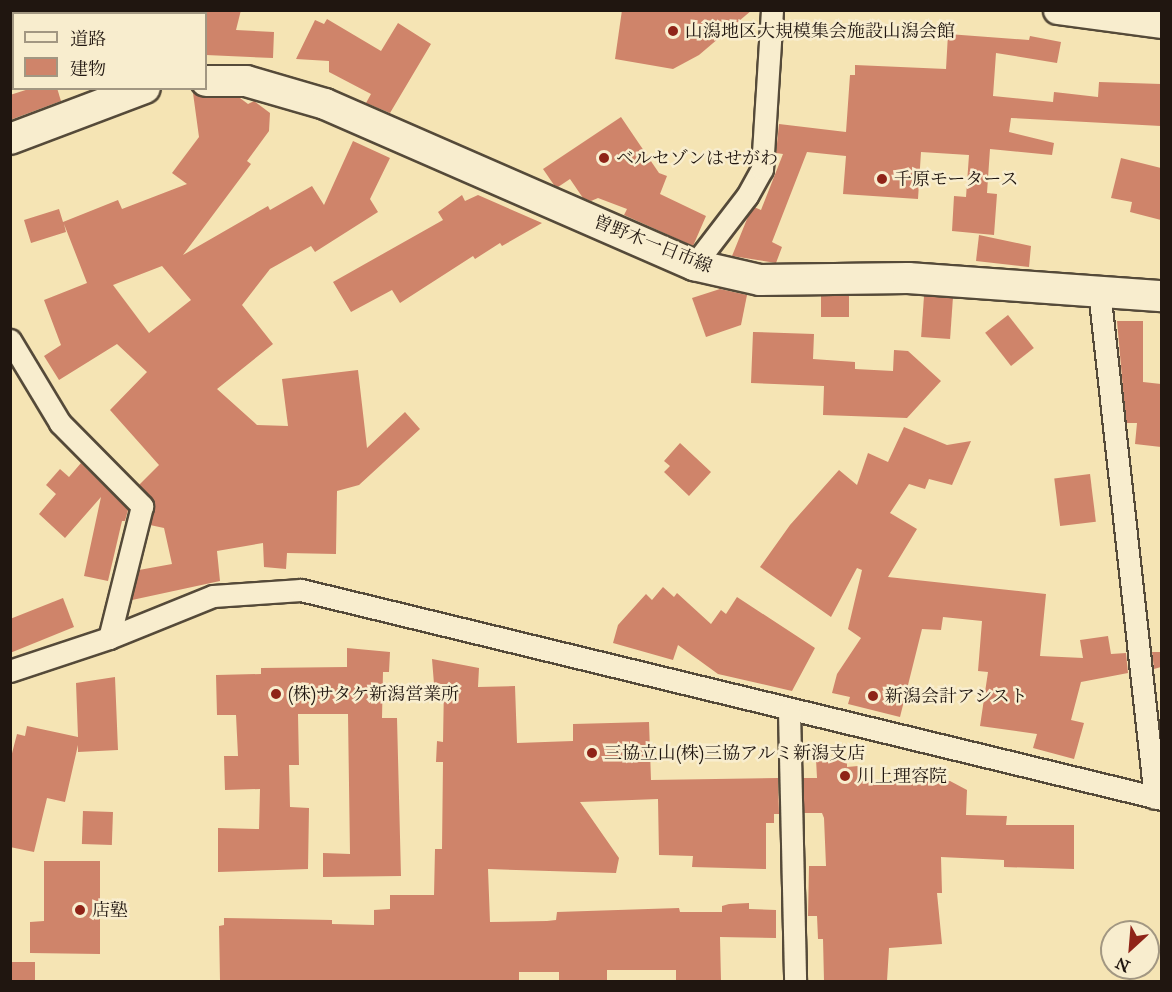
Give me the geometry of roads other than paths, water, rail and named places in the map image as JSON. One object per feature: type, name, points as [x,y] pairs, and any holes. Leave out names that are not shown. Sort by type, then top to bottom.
[{"type":"main road","name":"曽野木一日市線","points":[[207,81],[246,81],[325,104],[694,265],[760,280],[908,278],[1161,296]]},
{"type":"main road","points":[[10,139],[144,90]]},
{"type":"street","points":[[694,265],[747,196],[762,169],[772,10]]},
{"type":"street","points":[[1057,10],[1161,24]]},
{"type":"street","points":[[10,671],[109,638],[213,596],[301,590],[789,711],[1158,798],[1099,291]]},
{"type":"street","points":[[10,340],[60,423],[142,506],[109,638]]},
{"type":"street","points":[[789,711],[795,981]]},
{"type":"place","name":"山潟地区大規模集会施設山潟会館","points":[[673,31]]},
{"type":"place","name":"ベルセゾンはせがわ","points":[[604,158]]},
{"type":"place","name":"千原モータース","points":[[882,179]]},
{"type":"place","name":"(株)サタケ新潟営業所","points":[[276,694]]},
{"type":"place","name":"新潟会計アシスト","points":[[873,696]]},
{"type":"place","name":"三協立山(株)三協アルミ新潟支店","points":[[592,753]]},
{"type":"place","name":"川上理容院","points":[[845,776]]},
{"type":"place","name":"店塾","points":[[80,910]]}]
